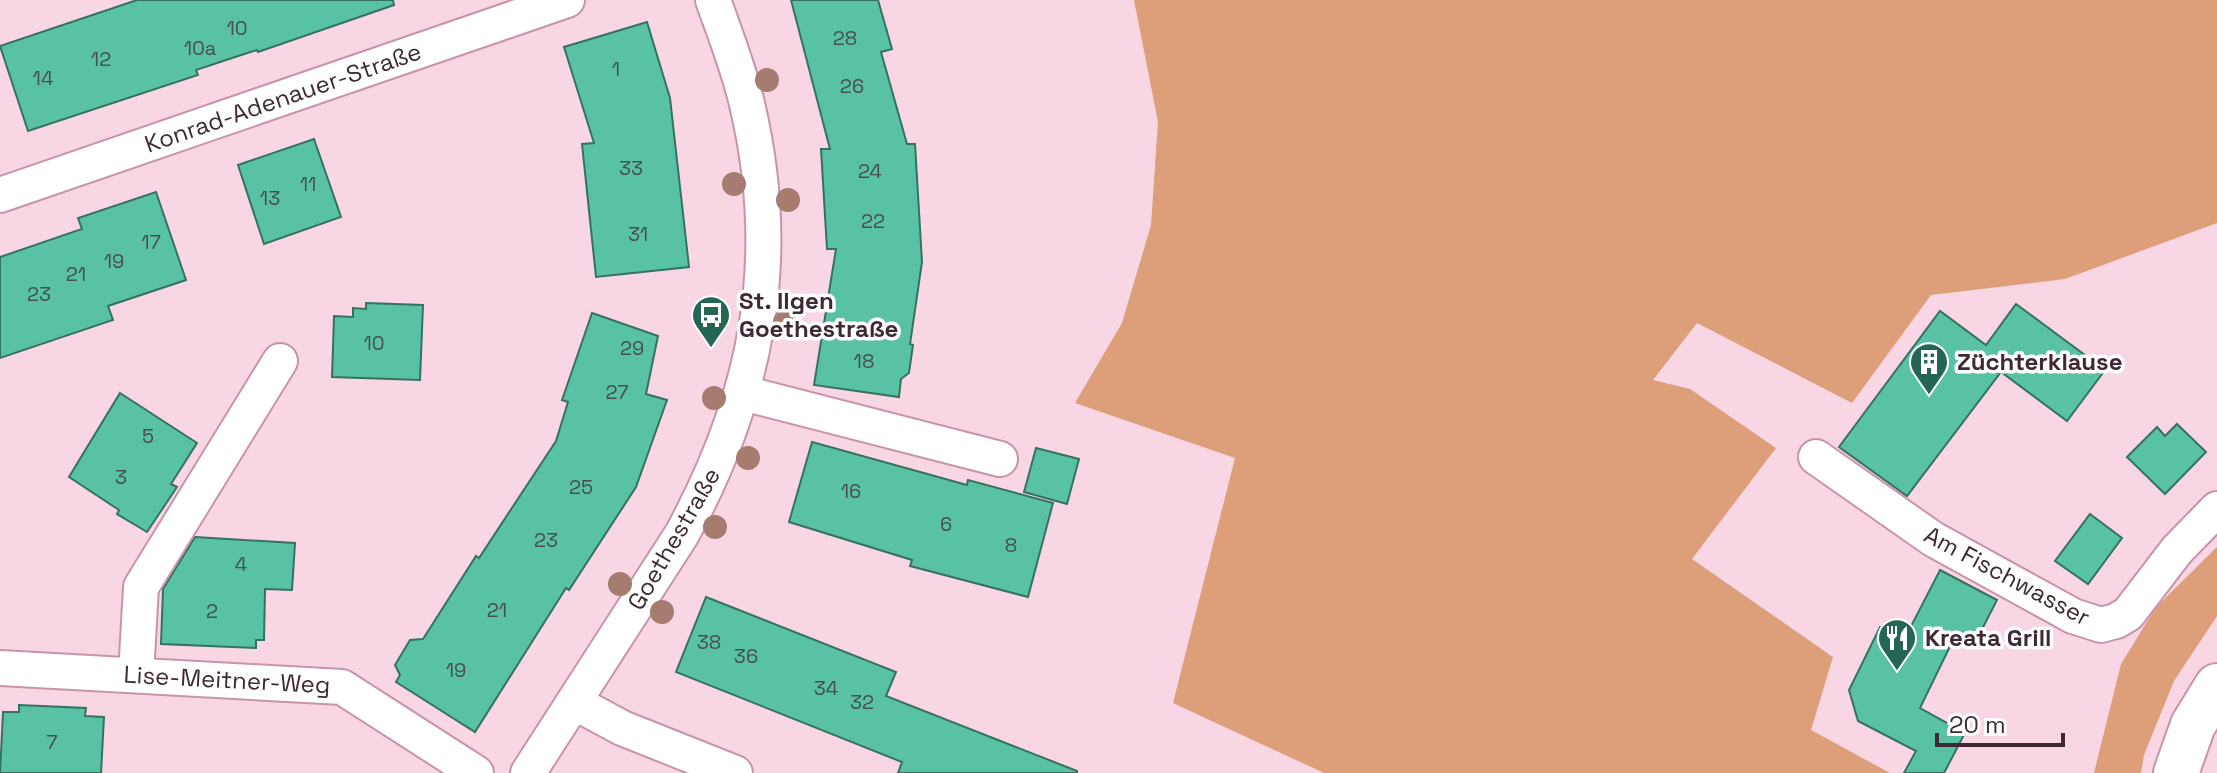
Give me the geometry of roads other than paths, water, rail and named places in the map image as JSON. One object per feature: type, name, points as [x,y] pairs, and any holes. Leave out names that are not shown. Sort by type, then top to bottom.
[{"type":"main road","points":[[2176,773],[2193,725],[2217,686]]},
{"type":"street","name":"Konrad-Adenauer-Straße","points":[[0,195],[567,0]]},
{"type":"street","name":"Goethestraße","points":[[528,773],[682,534],[719,462],[743,393],[760,307],[763,263],[761,181],[747,102],[713,0]]},
{"type":"street","points":[[136,675],[141,587],[280,361]]},
{"type":"street","points":[[743,393],[1000,459]]},
{"type":"street","name":"Am Fischwasser","points":[[1816,457],[1933,539],[2073,616],[2094,624],[2109,624],[2128,614],[2177,550],[2217,509]]},
{"type":"street","name":"Lise-Meitner-Weg","points":[[0,668],[342,687],[476,773]]},
{"type":"street","points":[[574,702],[622,728],[735,773]]},
{"type":"place","name":"St. Ilgen Goethestraße","points":[[711,349]]},
{"type":"place","name":"Züchterklause","points":[[1929,396]]},
{"type":"place","name":"Kreata Grill","points":[[1897,672]]}]
